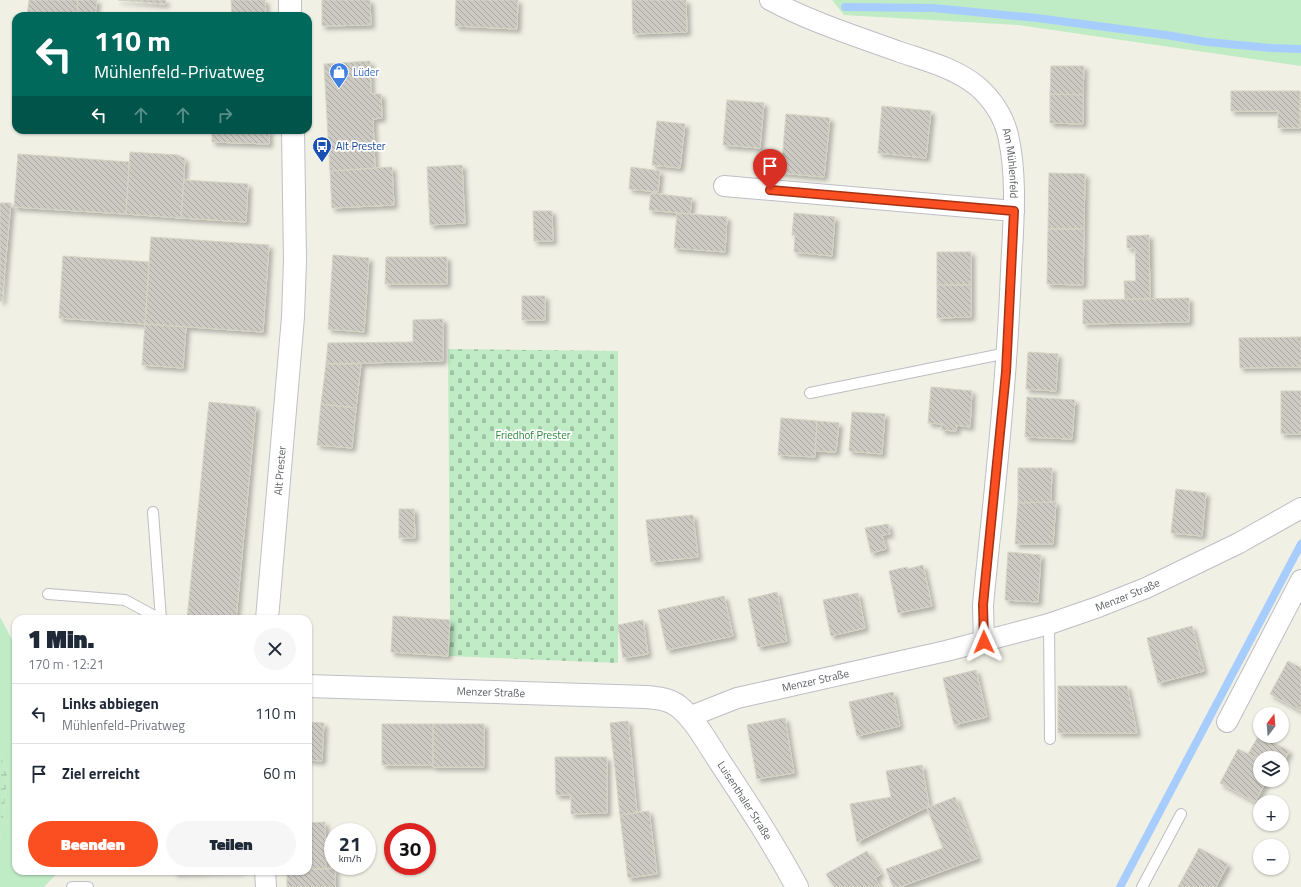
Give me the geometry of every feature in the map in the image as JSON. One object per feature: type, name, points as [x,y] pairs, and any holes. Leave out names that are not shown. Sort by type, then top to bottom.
[{"type":"main road","points":[[290,0],[290,12]]},
{"type":"main road","name":"Alt Prester","points":[[267,615],[293,317],[295,260],[293,134]]},
{"type":"main road","name":"Menzer Straße","points":[[312,686],[646,697],[657,698],[674,703],[689,716]]},
{"type":"main road","name":"Luisenthaler Straße","points":[[689,716],[761,824],[797,887]]},
{"type":"street","name":"Am Mühlenfeld","points":[[770,0],[820,24],[937,65],[962,76],[977,86],[994,104],[1005,126],[1013,166],[1014,211],[1007,353],[983,605],[984,642]]},
{"type":"street","points":[[724,186],[1014,211]]},
{"type":"street","name":"Menzer Straße","points":[[689,716],[737,698],[910,660],[1049,624],[1146,588],[1239,543],[1301,508]]},
{"type":"street","points":[[1227,722],[1301,580]]},
{"type":"street","points":[[266,875],[266,887]]},
{"type":"lane","points":[[810,393],[1007,353]]},
{"type":"lane","points":[[153,512],[160,615]]},
{"type":"lane","points":[[48,594],[125,600],[153,615]]},
{"type":"lane","points":[[1049,624],[1050,738]]},
{"type":"lane","points":[[1142,887],[1181,814]]},
{"type":"lane","points":[[74,887],[88,887]]},
{"type":"green space","points":[[832,0],[1301,0],[1301,66],[1018,25],[844,15]]},
{"type":"green space","name":"Friedhof Prester","points":[[448,349],[618,351],[618,663],[448,656],[450,620]]},
{"type":"green space","points":[[0,617],[12,640],[12,875],[55,875],[44,887],[0,887],[0,839],[7,774],[0,753]]},
{"type":"green space","points":[[0,753],[7,774],[0,839]]},
{"type":"building","points":[[29,0],[78,0],[77,12],[28,12]]},
{"type":"building","points":[[78,0],[97,0],[96,12],[77,12]]},
{"type":"building","points":[[118,0],[166,0],[165,4]]},
{"type":"building","points":[[231,0],[265,0],[266,12],[232,12]]},
{"type":"building","points":[[322,0],[370,0],[371,25],[322,26]]},
{"type":"building","points":[[456,0],[518,0],[517,29],[455,26]]},
{"type":"building","points":[[632,0],[686,0],[687,32],[633,34]]},
{"type":"building","points":[[370,61],[371,94],[381,94],[382,118],[373,119],[375,168],[330,171],[324,64]]},
{"type":"building","points":[[1051,66],[1084,66],[1083,95],[1050,94]]},
{"type":"building","points":[[1231,91],[1300,91],[1300,128],[1278,128],[1278,111],[1231,111]]},
{"type":"building","points":[[1050,94],[1083,95],[1083,124],[1050,123]]},
{"type":"building","points":[[727,100],[764,103],[760,148],[723,145]]},
{"type":"building","points":[[882,106],[931,111],[926,158],[878,153]]},
{"type":"building","points":[[786,114],[830,118],[824,177],[781,173]]},
{"type":"building","points":[[657,121],[685,124],[680,168],[652,165]]},
{"type":"building","points":[[212,134],[269,134],[269,144],[212,142]]},
{"type":"building","points":[[130,152],[178,155],[185,159],[181,218],[126,214]]},
{"type":"building","points":[[18,154],[129,162],[126,214],[14,207]]},
{"type":"building","points":[[462,165],[465,223],[430,225],[427,167]]},
{"type":"building","points":[[392,167],[394,205],[332,208],[330,171]]},
{"type":"building","points":[[631,167],[660,171],[658,192],[629,189]]},
{"type":"building","points":[[1049,173],[1085,174],[1084,229],[1048,229]]},
{"type":"building","points":[[184,180],[248,184],[246,222],[181,218]]},
{"type":"building","points":[[651,193],[692,198],[690,214],[649,210]]},
{"type":"building","points":[[0,203],[11,203],[2,301],[0,301]]},
{"type":"building","points":[[533,211],[552,211],[553,241],[534,241]]},
{"type":"building","points":[[677,213],[727,217],[725,252],[674,248]]},
{"type":"building","points":[[794,213],[835,217],[832,256],[794,252],[795,235],[792,235]]},
{"type":"building","points":[[1048,229],[1084,229],[1083,285],[1047,284]]},
{"type":"building","points":[[1149,235],[1150,299],[1125,299],[1124,281],[1136,281],[1135,248],[1127,248],[1127,236]]},
{"type":"building","points":[[151,237],[269,245],[263,332],[145,324]]},
{"type":"building","points":[[937,252],[971,252],[971,285],[937,285]]},
{"type":"building","points":[[333,255],[369,258],[364,332],[328,329]]},
{"type":"building","points":[[63,256],[149,262],[145,324],[59,318]]},
{"type":"building","points":[[386,257],[447,257],[447,284],[385,284]]},
{"type":"building","points":[[937,285],[971,285],[971,317],[937,318]]},
{"type":"building","points":[[522,296],[545,296],[545,320],[522,320]]},
{"type":"building","points":[[1189,298],[1189,322],[1083,324],[1083,300]]},
{"type":"building","points":[[443,319],[443,361],[326,364],[328,343],[413,342],[413,320]]},
{"type":"building","points":[[145,324],[186,327],[183,368],[142,365]]},
{"type":"building","points":[[1301,337],[1301,367],[1240,368],[1239,338]]},
{"type":"building","points":[[1028,352],[1058,354],[1056,391],[1026,389]]},
{"type":"building","points":[[326,364],[361,364],[356,408],[321,404]]},
{"type":"building","points":[[931,387],[972,391],[970,427],[957,425],[956,431],[941,430],[942,424],[928,423]]},
{"type":"building","points":[[1281,391],[1301,391],[1301,434],[1281,434]]},
{"type":"building","points":[[1027,397],[1075,400],[1072,439],[1025,437]]},
{"type":"building","points":[[209,402],[256,407],[236,615],[187,615]]},
{"type":"building","points":[[321,404],[356,408],[352,448],[317,445]]},
{"type":"building","points":[[852,412],[885,414],[882,454],[849,451]]},
{"type":"building","points":[[781,418],[817,421],[815,457],[778,455]]},
{"type":"building","points":[[817,421],[839,423],[836,452],[815,451]]},
{"type":"building","points":[[1018,468],[1052,468],[1051,502],[1018,503]]},
{"type":"building","points":[[1176,489],[1206,493],[1202,536],[1171,533]]},
{"type":"building","points":[[1056,502],[1053,544],[1015,544],[1018,503]]},
{"type":"building","points":[[399,509],[414,509],[415,538],[399,538]]},
{"type":"building","points":[[693,515],[698,557],[651,562],[646,520]]},
{"type":"building","points":[[888,524],[890,534],[882,535],[886,549],[871,553],[865,528]]},
{"type":"building","points":[[1008,552],[1041,555],[1038,602],[1005,600]]},
{"type":"building","points":[[923,565],[932,606],[898,613],[889,571],[907,567],[908,569]]},
{"type":"building","points":[[777,592],[787,641],[758,647],[748,599]]},
{"type":"building","points":[[858,593],[865,628],[831,636],[823,600]]},
{"type":"building","points":[[724,596],[733,636],[667,650],[658,610]]},
{"type":"building","points":[[393,616],[450,620],[448,656],[391,652]]},
{"type":"building","points":[[643,620],[648,654],[623,658],[618,625]]},
{"type":"building","points":[[1192,626],[1204,671],[1158,683],[1147,638]]},
{"type":"building","points":[[1288,661],[1301,668],[1301,711],[1270,694]]},
{"type":"building","points":[[976,670],[987,717],[954,725],[943,678]]},
{"type":"building","points":[[1058,686],[1127,686],[1137,733],[1058,733]]},
{"type":"building","points":[[893,692],[900,726],[857,736],[849,702]]},
{"type":"building","points":[[785,718],[794,773],[757,779],[747,725]]},
{"type":"building","points":[[628,721],[637,813],[620,815],[610,723]]},
{"type":"building","points":[[312,722],[324,723],[322,761],[312,760]]},
{"type":"building","points":[[382,724],[433,724],[433,765],[382,765]]},
{"type":"building","points":[[433,724],[484,724],[484,767],[433,767]]},
{"type":"building","points":[[1254,743],[1274,743],[1289,751],[1253,751],[1253,756],[1248,754]]},
{"type":"building","points":[[1238,749],[1253,756],[1253,787],[1263,787],[1259,795],[1253,795],[1253,801],[1220,783]]},
{"type":"building","points":[[555,757],[607,757],[607,813],[571,814],[571,795],[556,795]]},
{"type":"building","points":[[922,765],[929,806],[857,842],[850,804],[891,797],[886,771]]},
{"type":"building","points":[[955,797],[978,858],[900,887],[893,887],[886,869],[943,848],[927,808]]},
{"type":"building","points":[[649,811],[657,874],[628,878],[620,815]]},
{"type":"building","points":[[325,822],[324,869],[312,869],[312,823]]},
{"type":"building","points":[[1199,848],[1228,864],[1216,887],[1178,887]]},
{"type":"building","points":[[867,851],[881,874],[875,878],[880,887],[834,887],[826,874]]},
{"type":"building","points":[[312,869],[324,869],[324,875],[335,875],[335,887],[287,887],[287,875],[312,875]]},
{"type":"waterway","points":[[845,7],[933,8],[1037,18],[1207,42],[1271,48],[1301,49]]},
{"type":"waterway","points":[[1120,887],[1301,544]]},
{"type":"place","name":"Lüder","points":[[339,89]]},
{"type":"place","name":"Alt Prester","points":[[322,163]]},
{"type":"route","points":[[770,190],[1014,211],[1006,372],[983,605],[984,642]]}]
